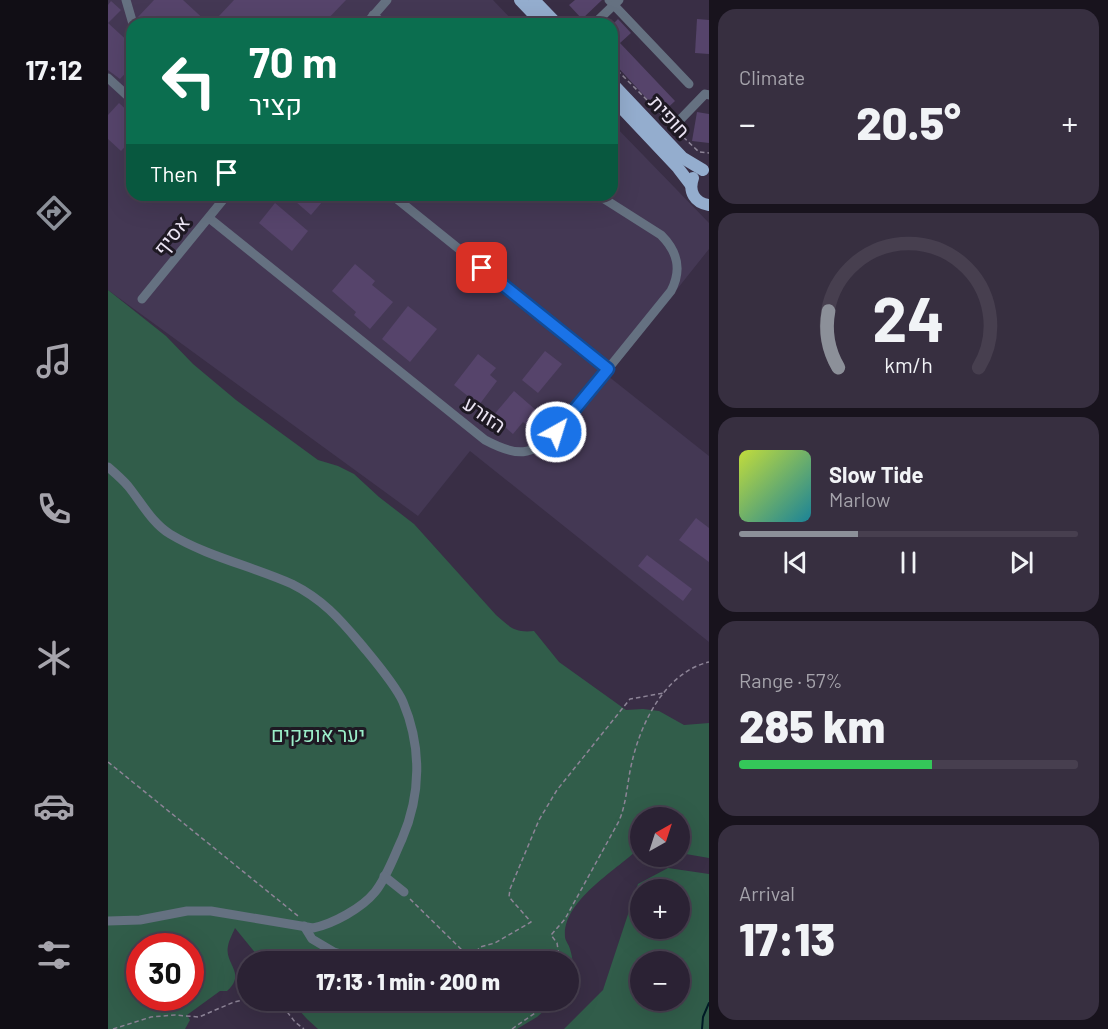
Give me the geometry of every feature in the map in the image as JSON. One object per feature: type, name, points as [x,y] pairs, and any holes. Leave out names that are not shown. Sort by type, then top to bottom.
[{"type":"main road","points":[[520,0],[537,18]]},
{"type":"main road","points":[[534,0],[551,18]]},
{"type":"main road","name":"חופית","points":[[618,89],[683,158],[706,170]]},
{"type":"main road","name":"חופית","points":[[618,104],[678,168],[691,185],[691,191],[697,201],[709,205]]},
{"type":"main road","points":[[691,185],[695,176],[706,170]]},
{"type":"street","points":[[126,0],[131,18]]},
{"type":"street","points":[[371,18],[387,0]]},
{"type":"street","points":[[599,18],[614,2],[689,84]]},
{"type":"street","points":[[374,15],[377,18]]},
{"type":"street","points":[[108,78],[126,94]]},
{"type":"street","points":[[677,123],[705,94],[709,95]]},
{"type":"street","name":"אסיף","points":[[142,299],[222,201]]},
{"type":"street","points":[[399,201],[608,369]]},
{"type":"street","name":"הזורע","points":[[209,218],[485,440],[498,447],[521,452],[541,447],[556,432],[675,284],[678,260],[668,242],[661,235],[607,201]]},
{"type":"street","points":[[108,467],[126,484],[158,526],[169,533],[220,558],[292,585],[328,606],[376,662],[403,701],[418,752],[416,796],[410,820],[384,876],[375,892],[365,902],[339,919],[326,925],[308,927],[211,911],[187,911],[166,913],[140,920],[108,921]]},
{"type":"street","points":[[384,876],[404,892]]},
{"type":"street","points":[[308,927],[312,939],[332,951]]},
{"type":"path","points":[[618,71],[699,152],[709,153]]},
{"type":"path","points":[[558,951],[557,943],[551,935],[565,920],[624,810],[638,742],[648,716],[671,684],[692,668],[709,662]]},
{"type":"path","points":[[477,951],[480,947],[495,943],[531,922],[509,897],[510,889],[539,820],[557,790],[630,699],[664,693]]},
{"type":"path","points":[[108,762],[308,927]]},
{"type":"path","points":[[404,892],[464,951]]},
{"type":"path","points":[[113,1029],[151,1017],[175,1015],[199,1017],[237,1001]]},
{"type":"path","points":[[286,1011],[304,1029]]},
{"type":"path","points":[[512,1029],[538,1011]]},
{"type":"shaded area","points":[[108,0],[493,0],[510,18],[126,18],[126,201],[618,201],[618,129],[709,223],[709,249],[608,376],[709,456],[709,642],[470,451],[418,516],[108,290]]},
{"type":"green space","name":"יער אופקים","points":[[108,290],[166,336],[193,364],[236,400],[318,460],[354,474],[414,524],[496,615],[513,628],[534,631],[559,662],[626,710],[659,711],[684,725],[709,723],[709,858],[690,855],[690,807],[630,807],[630,857],[594,886],[572,910],[566,923],[565,938],[570,951],[254,951],[235,928],[228,952],[235,974],[233,985],[227,991],[220,991],[204,1003],[204,933],[126,933],[126,1011],[192,1011],[187,1015],[190,1020],[185,1029],[108,1029]]},
{"type":"green space","points":[[668,868],[709,874],[709,1029],[564,1029],[603,990],[630,908],[630,939],[690,939],[690,879],[647,879]]},
{"type":"green space","points":[[300,1011],[544,1011],[517,1029],[318,1029]]},
{"type":"building","points":[[154,0],[183,0],[202,18],[139,18]]},
{"type":"building","points":[[234,0],[346,0],[329,18],[221,18],[219,16]]},
{"type":"building","points":[[575,0],[602,0],[583,18],[569,5]]},
{"type":"building","points":[[111,1],[121,10],[108,23],[108,5]]},
{"type":"building","points":[[618,19],[631,33],[620,43],[675,101],[661,114],[618,67]]},
{"type":"building","points":[[697,19],[709,20],[709,54],[695,53]]},
{"type":"building","points":[[108,23],[126,40],[126,72],[120,79],[108,70]]},
{"type":"building","points":[[119,103],[126,109],[126,146],[121,151],[108,139],[108,115]]},
{"type":"building","points":[[697,112],[709,114],[709,143],[692,141]]},
{"type":"building","points":[[295,201],[323,201],[311,215]]},
{"type":"building","points":[[275,203],[308,231],[292,251],[259,223]]},
{"type":"building","points":[[355,264],[375,281],[372,285],[393,302],[370,329],[354,315],[356,312],[332,291]]},
{"type":"building","points":[[408,306],[437,329],[410,362],[382,339]]},
{"type":"building","points":[[545,351],[562,364],[538,393],[522,380]]},
{"type":"building","points":[[478,354],[496,368],[490,375],[497,381],[479,405],[454,385]]},
{"type":"building","points":[[514,391],[545,418],[534,431],[523,422],[513,434],[505,427],[500,433],[487,423]]},
{"type":"building","points":[[696,518],[709,528],[709,562],[679,540]]},
{"type":"building","points":[[647,555],[692,589],[683,601],[638,566]]},
{"type":"waterway","points":[[702,1029],[703,1017],[709,1003]]},
{"type":"route","points":[[482,268],[608,369],[556,432]]}]
